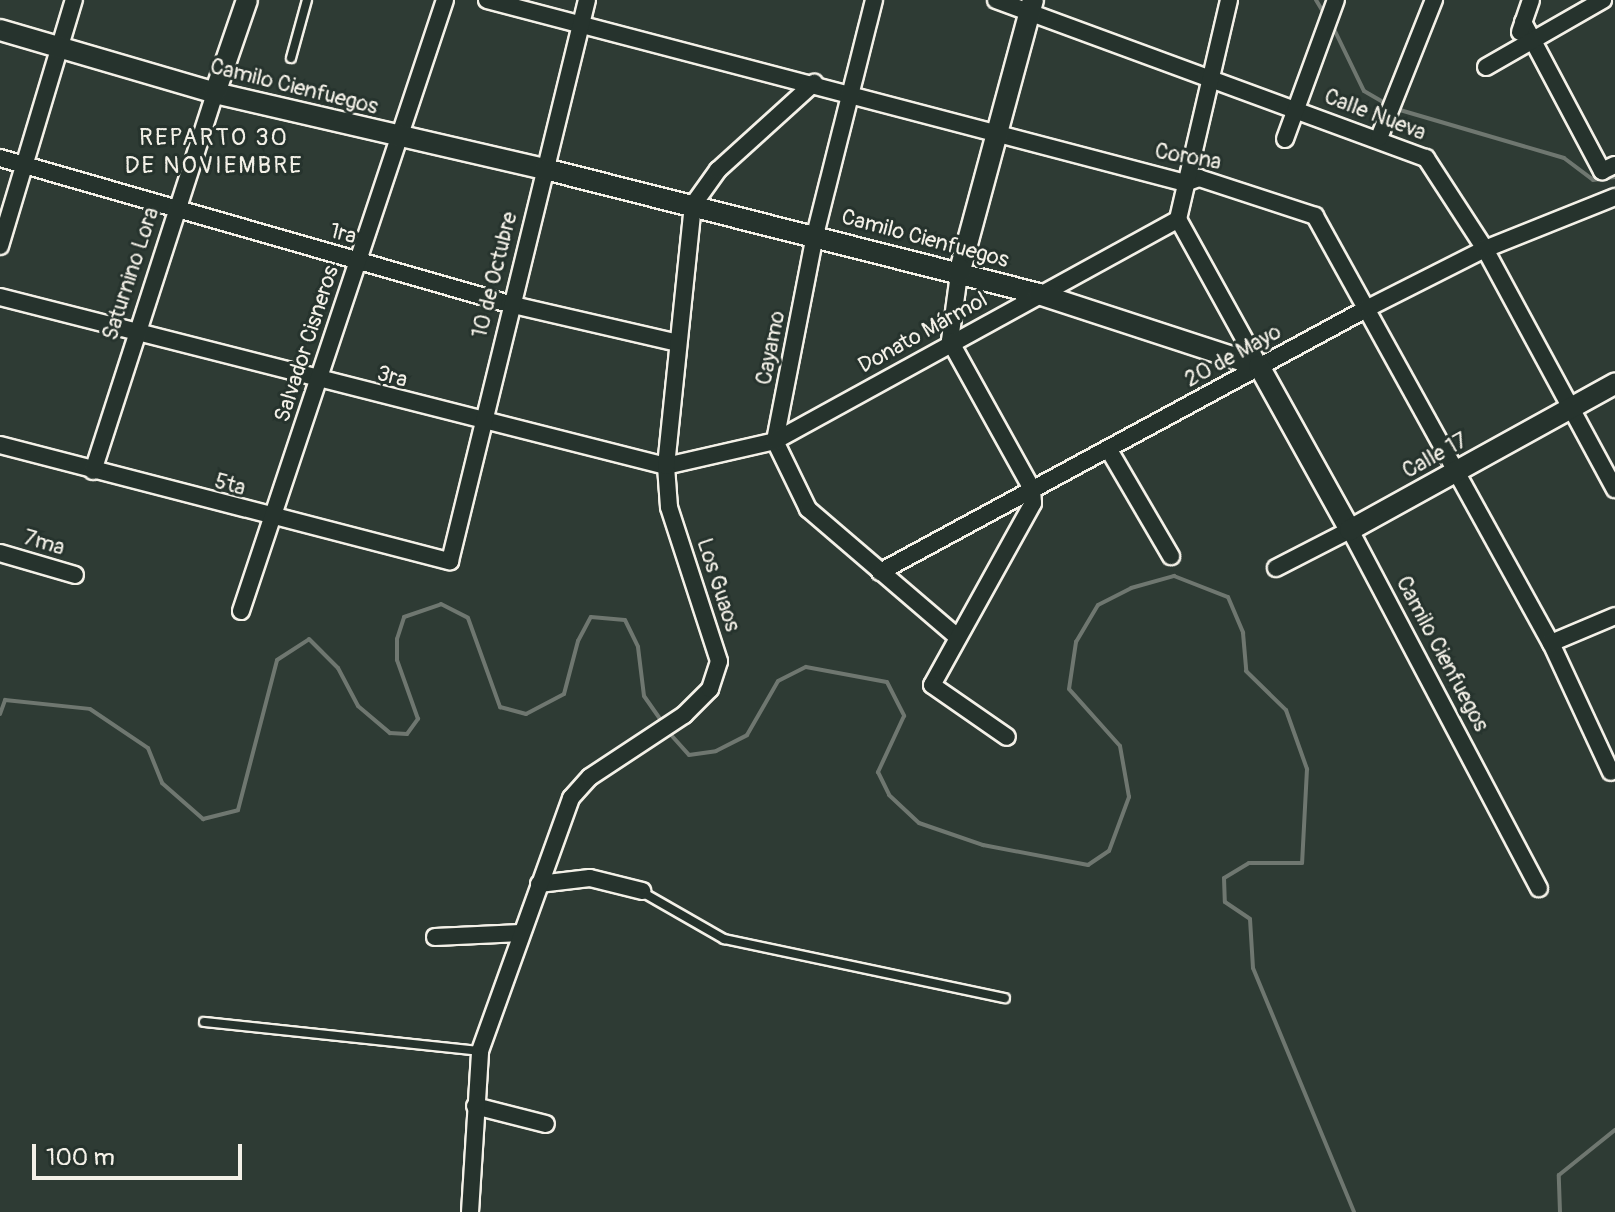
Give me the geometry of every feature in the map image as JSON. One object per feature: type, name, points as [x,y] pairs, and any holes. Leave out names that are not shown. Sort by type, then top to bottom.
[{"type":"street","points":[[0,246],[74,0]]},
{"type":"street","name":"Saturnino Lora","points":[[93,471],[247,0]]},
{"type":"street","name":"Salvador Cisneros","points":[[241,611],[445,0]]},
{"type":"street","name":"Corona","points":[[487,0],[850,92],[1185,183],[1199,178],[1315,216],[1551,643],[1611,772]]},
{"type":"street","name":"10 de Octubre","points":[[450,561],[509,304],[587,0]]},
{"type":"street","name":"Cayamo","points":[[775,441],[815,235],[874,0]]},
{"type":"street","name":"Calle Nueva","points":[[996,0],[1031,6],[1426,158],[1485,249],[1615,489]]},
{"type":"street","points":[[1229,0],[1178,219],[1259,366]]},
{"type":"street","points":[[1285,139],[1336,0]]},
{"type":"street","points":[[1379,138],[1434,0]]},
{"type":"street","points":[[1513,51],[1531,0]]},
{"type":"street","points":[[1486,67],[1603,0]]},
{"type":"street","points":[[1007,737],[932,685],[956,636],[1033,503],[1032,489],[950,341],[959,274],[1031,6]]},
{"type":"street","points":[[1523,22],[1608,168]]},
{"type":"street","name":"Camilo Cienfuegos","points":[[0,30],[215,93],[693,205],[1039,294],[1259,366],[1350,530],[1539,888]]},
{"type":"street","name":"Los Guaos","points":[[470,1212],[480,1051],[571,798],[710,689],[719,661],[669,507],[666,466],[693,205],[718,170],[814,83]]},
{"type":"street","name":"1ra","points":[[0,158],[176,212],[509,304],[678,343]]},
{"type":"street","name":"20 de Mayo","points":[[880,572],[1366,309],[1485,249],[1614,195]]},
{"type":"street","name":"Donato Mármol","points":[[775,441],[950,341],[1178,219]]},
{"type":"street","name":"3ra","points":[[0,297],[481,423],[666,466],[775,441]]},
{"type":"street","name":"Calle 17","points":[[1276,568],[1615,384]]},
{"type":"street","points":[[775,441],[808,509],[956,636]]},
{"type":"street","name":"5ta","points":[[0,445],[272,519],[450,561]]},
{"type":"street","points":[[1109,450],[1171,556]]},
{"type":"street","name":"7ma","points":[[0,553],[75,575]]},
{"type":"street","points":[[1551,643],[1615,616]]},
{"type":"street","points":[[539,884],[590,878],[642,891]]},
{"type":"street","points":[[435,937],[521,933]]},
{"type":"street","points":[[475,1106],[546,1124]]},
{"type":"lane","points":[[291,58],[307,0]]},
{"type":"lane","points":[[642,891],[724,939],[1005,998]]},
{"type":"lane","points":[[204,1022],[480,1051]]},
{"type":"waterway","points":[[1316,0],[1322,10]]},
{"type":"waterway","points":[[1333,27],[1364,91],[1383,102]]},
{"type":"waterway","points":[[1400,110],[1564,158],[1593,180],[1615,177]]},
{"type":"waterway","points":[[672,736],[689,755],[716,751],[747,735],[778,681],[806,667],[887,682],[904,716],[878,772],[889,795],[919,823],[983,845],[1088,865],[1109,851],[1129,797],[1120,746],[1069,689],[1076,642],[1098,605],[1131,588],[1174,576],[1228,597],[1243,633],[1246,671],[1286,710],[1307,769],[1302,863],[1249,863],[1224,878],[1225,902],[1250,919],[1253,968],[1354,1212]]},
{"type":"waterway","points":[[0,714],[5,700],[90,709],[148,748],[162,783],[203,819],[238,810],[277,660],[309,639],[338,668],[358,706],[390,733],[407,734],[418,719],[397,660],[397,639],[404,617],[441,604],[468,618],[500,707],[526,714],[564,694],[578,641],[591,617],[625,620],[638,647],[644,696],[661,720]]},
{"type":"waterway","points":[[1560,1212],[1559,1175],[1615,1130]]},
{"type":"district","name":"REPARTO 30 DE NOVIEMBRE","points":[[214,152]]}]
